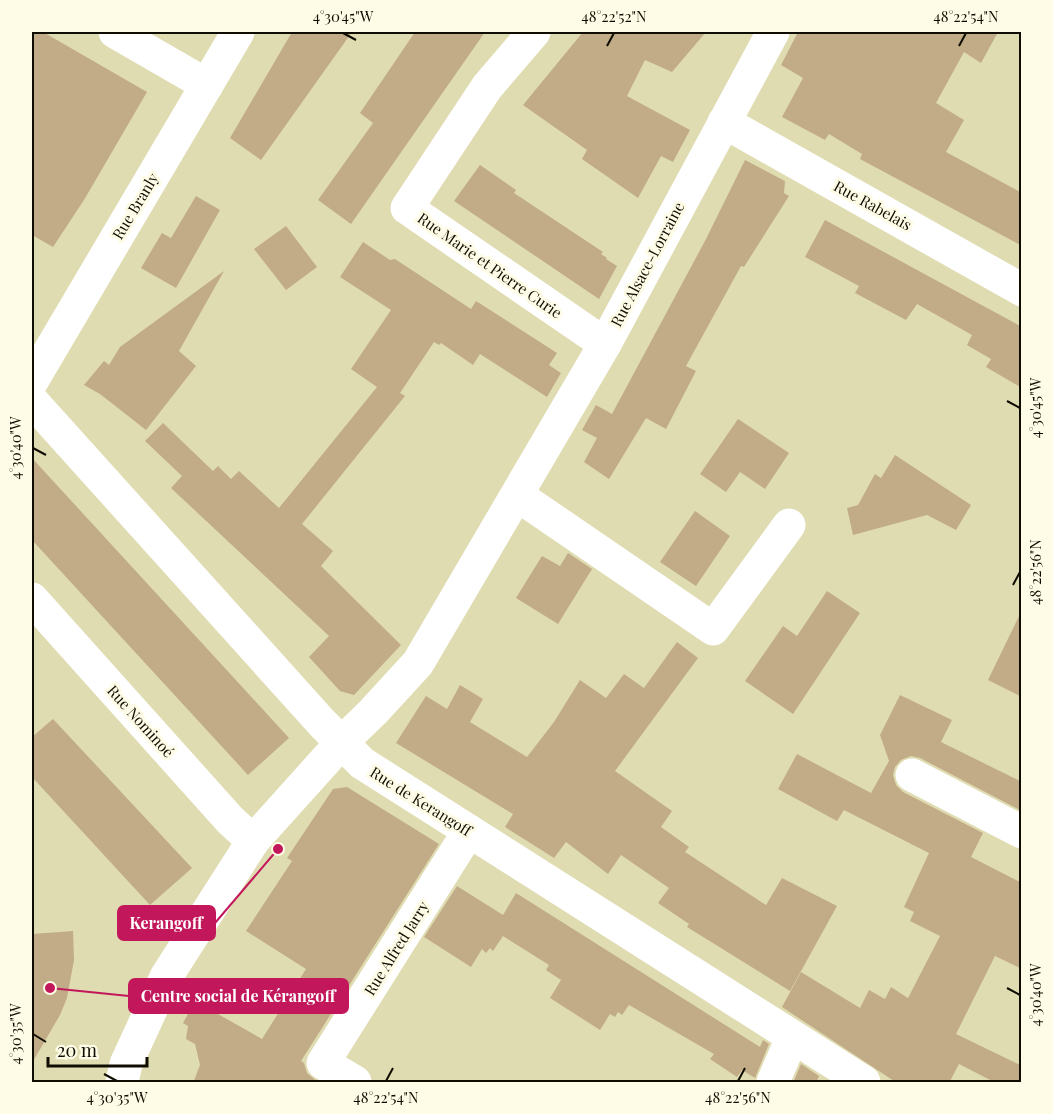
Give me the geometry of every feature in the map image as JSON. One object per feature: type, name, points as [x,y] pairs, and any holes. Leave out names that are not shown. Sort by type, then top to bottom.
[{"type":"street","points":[[115,32],[207,85]]},
{"type":"street","name":"Rue Branly","points":[[32,381],[238,32]]},
{"type":"street","name":"Rue Marie et Pierre Curie","points":[[534,32],[487,87],[407,208],[604,344]]},
{"type":"street","name":"Rue Alsace-Lorraine","points":[[122,1083],[126,1064],[166,977],[253,841],[342,742],[418,663],[604,344],[774,32]]},
{"type":"street","name":"Rue Rabelais","points":[[724,122],[1022,290]]},
{"type":"street","name":"Rue de Kerangoff","points":[[32,401],[314,714],[362,763],[864,1083]]},
{"type":"street","points":[[517,495],[713,629],[789,525]]},
{"type":"street","name":"Rue Nominoé","points":[[32,599],[230,820],[253,841]]},
{"type":"street","points":[[912,775],[1022,832]]},
{"type":"street","name":"Rue Alfred Jarry","points":[[356,1083],[323,1063],[469,831]]},
{"type":"street","points":[[773,1083],[792,1038]]},
{"type":"building","points":[[32,32],[43,32],[147,92],[84,200],[53,247],[32,235]]},
{"type":"building","points":[[292,32],[352,32],[261,160],[230,138]]},
{"type":"building","points":[[415,32],[485,32],[351,224],[318,200],[373,123],[360,113]]},
{"type":"building","points":[[583,32],[706,32],[672,72],[645,60],[627,96],[690,130],[673,162],[661,156],[638,198],[582,159],[587,150],[523,105]]},
{"type":"building","points":[[798,32],[998,32],[981,63],[964,52],[936,103],[964,120],[946,152],[1022,193],[1022,246],[860,159],[862,154],[829,134],[825,140],[782,117],[803,78],[781,65]]},
{"type":"building","points":[[745,160],[785,181],[784,193],[789,196],[744,267],[741,266],[686,366],[696,371],[666,429],[646,418],[609,479],[584,462],[597,438],[582,430],[596,405],[612,414],[706,239]]},
{"type":"building","points":[[480,165],[516,190],[514,193],[603,252],[601,254],[617,266],[599,299],[454,201]]},
{"type":"building","points":[[196,196],[220,210],[176,288],[141,268],[162,233],[171,238]]},
{"type":"building","points":[[825,220],[1022,327],[1022,388],[986,367],[991,359],[967,345],[972,335],[917,304],[906,320],[855,293],[859,286],[805,257]]},
{"type":"building","points":[[286,226],[317,267],[286,290],[254,249]]},
{"type":"building","points":[[363,242],[390,260],[395,259],[471,309],[476,301],[557,353],[549,365],[561,373],[547,397],[480,354],[473,365],[441,343],[439,345],[434,342],[400,393],[405,396],[302,524],[333,551],[321,566],[401,645],[354,695],[340,691],[309,657],[329,636],[171,488],[182,476],[145,441],[163,423],[213,471],[218,466],[231,479],[239,471],[279,508],[377,387],[351,369],[391,310],[340,277]]},
{"type":"building","points":[[224,271],[179,351],[196,366],[146,430],[100,394],[84,385],[104,361],[109,365],[120,347]]},
{"type":"building","points":[[738,419],[789,453],[765,489],[740,472],[726,492],[700,474]]},
{"type":"building","points":[[895,455],[971,505],[956,530],[927,515],[853,535],[847,508],[858,505],[875,474],[881,478]]},
{"type":"building","points":[[32,458],[289,738],[248,775],[32,540]]},
{"type":"building","points":[[695,511],[730,536],[696,586],[660,562]]},
{"type":"building","points":[[568,553],[592,569],[558,624],[516,598],[542,556],[560,566]]},
{"type":"building","points":[[827,591],[860,613],[793,714],[745,681],[783,626],[797,636]]},
{"type":"building","points":[[1022,610],[1022,697],[988,680]]},
{"type":"building","points":[[677,642],[698,658],[615,771],[672,811],[661,827],[689,847],[685,852],[766,905],[782,878],[837,906],[790,991],[687,927],[689,924],[658,903],[669,888],[621,855],[608,874],[566,842],[554,858],[505,827],[513,814],[396,743],[426,696],[447,709],[460,685],[483,699],[470,722],[527,757],[554,722],[580,680],[606,698],[624,674],[644,688]]},
{"type":"building","points":[[900,695],[952,720],[941,742],[1022,782],[1022,811],[920,758],[911,756],[901,760],[895,767],[893,775],[896,785],[903,792],[983,833],[971,857],[1022,883],[1022,969],[995,956],[956,1034],[1022,1066],[1022,1083],[996,1083],[959,1064],[949,1083],[897,1083],[782,1007],[801,972],[860,1008],[869,990],[885,999],[891,987],[908,998],[940,936],[910,921],[914,912],[904,907],[929,853],[844,810],[837,821],[778,789],[797,754],[871,793],[889,761],[880,735]]},
{"type":"building","points":[[53,719],[192,868],[150,905],[32,777],[32,737]]},
{"type":"building","points":[[347,787],[439,844],[301,1061],[307,1073],[319,1083],[193,1083],[200,1065],[195,1044],[186,1039],[188,1026],[183,1023],[195,1001],[262,1039],[306,969],[246,931],[292,861],[287,858],[333,789]]},
{"type":"building","points":[[457,886],[503,915],[516,893],[760,1047],[763,1040],[769,1044],[755,1078],[742,1070],[737,1077],[710,1059],[714,1054],[629,1005],[622,1015],[618,1012],[615,1017],[610,1014],[600,1030],[550,998],[561,980],[546,970],[549,965],[503,936],[493,951],[490,948],[486,953],[482,949],[471,967],[424,937]]},
{"type":"building","points":[[73,931],[74,960],[67,998],[60,1015],[32,1063],[32,934]]},
{"type":"building","points":[[801,1064],[819,1076],[816,1083],[793,1083]]},
{"type":"place","name":"Kerangoff","points":[[278,849]]},
{"type":"place","name":"Centre social de Kérangoff","points":[[50,988]]}]
